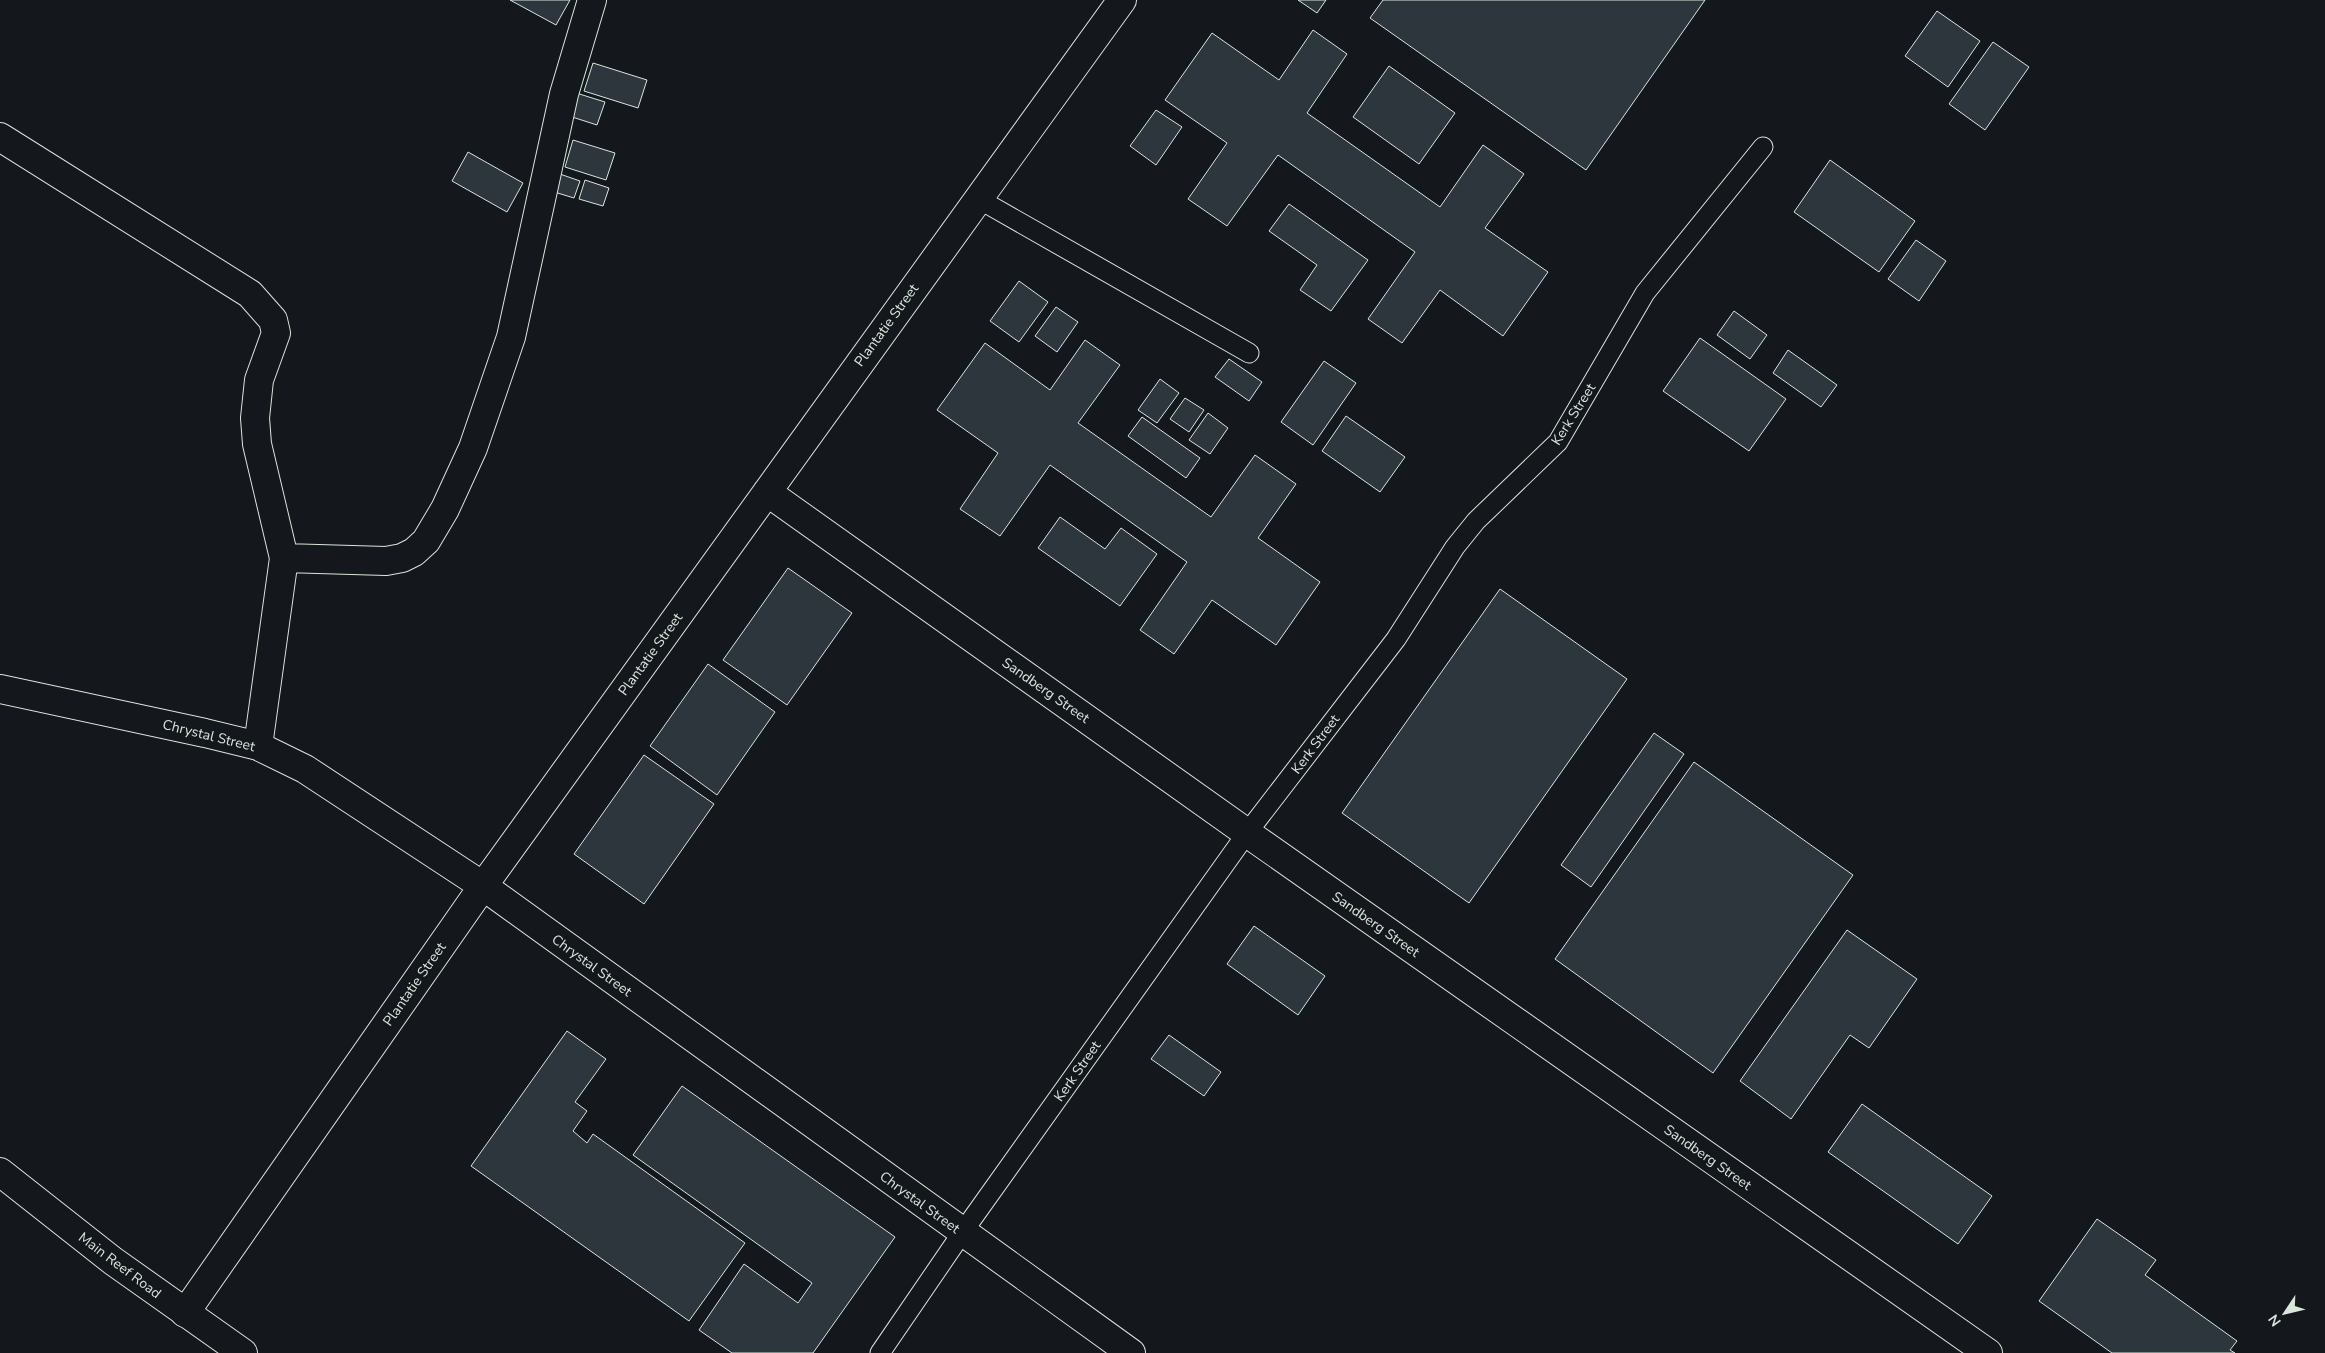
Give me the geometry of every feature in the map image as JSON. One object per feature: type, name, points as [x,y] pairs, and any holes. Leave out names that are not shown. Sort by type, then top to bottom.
[{"type":"street","points":[[284,558],[386,561],[402,558],[414,552],[426,541],[445,509],[473,448],[511,337],[564,94],[592,0]]},
{"type":"street","name":"Plantatie Street","points":[[185,1314],[482,886],[977,198],[1122,0]]},
{"type":"street","points":[[0,137],[250,294],[273,320],[276,333],[259,380],[255,418],[257,444],[284,558],[258,746]]},
{"type":"street","name":"Sandberg Street","points":[[767,492],[1247,833],[1988,1353]]},
{"type":"street","name":"Chrystal Street","points":[[0,689],[258,746],[305,769],[482,886],[1131,1353]]},
{"type":"street","name":"Main Reef Road","points":[[0,1172],[113,1261],[185,1314],[243,1353]]},
{"type":"lane","name":"Kerk Street","points":[[880,1353],[962,1233],[1247,833],[1396,639],[1455,547],[1476,521],[1558,442],[1646,293],[1762,146]]},
{"type":"lane","points":[[977,198],[1249,353]]},
{"type":"building","points":[[510,0],[570,0],[556,25]]},
{"type":"building","points":[[1298,0],[1326,0],[1317,13]]},
{"type":"building","points":[[1383,0],[1705,0],[1586,170],[1370,18]]},
{"type":"building","points":[[1937,11],[1980,41],[1948,87],[1905,56]]},
{"type":"building","points":[[1313,30],[1347,54],[1307,113],[1440,207],[1483,145],[1524,174],[1485,228],[1548,272],[1503,336],[1440,290],[1402,343],[1368,319],[1415,252],[1278,155],[1227,226],[1188,199],[1227,143],[1165,100],[1212,33],[1279,80]]},
{"type":"building","points":[[1993,42],[2029,67],[1985,130],[1949,104]]},
{"type":"building","points":[[593,63],[647,80],[638,108],[584,91]]},
{"type":"building","points":[[1389,66],[1455,113],[1419,164],[1353,117]]},
{"type":"building","points":[[573,92],[605,102],[597,125],[566,115]]},
{"type":"building","points":[[1156,110],[1182,127],[1156,165],[1130,146]]},
{"type":"building","points":[[573,140],[615,153],[606,180],[565,167]]},
{"type":"building","points":[[468,152],[523,183],[507,212],[452,181]]},
{"type":"building","points":[[1830,160],[1915,221],[1879,272],[1794,212]]},
{"type":"building","points":[[557,173],[580,181],[574,198],[551,191]]},
{"type":"building","points":[[585,180],[609,188],[603,206],[579,199]]},
{"type":"building","points":[[1289,204],[1368,260],[1331,311],[1300,290],[1317,265],[1269,231]]},
{"type":"building","points":[[1916,240],[1946,261],[1919,301],[1888,279]]},
{"type":"building","points":[[1019,281],[1048,302],[1019,342],[990,321]]},
{"type":"building","points":[[1056,307],[1078,322],[1057,352],[1035,336]]},
{"type":"building","points":[[1734,311],[1767,335],[1750,359],[1717,335]]},
{"type":"building","points":[[1700,338],[1786,399],[1749,451],[1663,391]]},
{"type":"building","points":[[1085,340],[1120,365],[1078,423],[1211,517],[1255,455],[1296,484],[1258,538],[1320,582],[1276,645],[1212,600],[1174,654],[1140,630],[1187,562],[1050,465],[1000,536],[960,509],[998,453],[937,410],[985,343],[1050,390]]},
{"type":"building","points":[[1788,350],[1837,385],[1821,407],[1773,373]]},
{"type":"building","points":[[1229,359],[1262,382],[1249,401],[1215,377]]},
{"type":"building","points":[[1324,361],[1356,383],[1313,445],[1281,422]]},
{"type":"building","points":[[1160,379],[1179,393],[1157,423],[1138,410]]},
{"type":"building","points":[[1185,398],[1204,410],[1189,432],[1170,419]]},
{"type":"building","points":[[1208,413],[1228,428],[1210,454],[1189,440]]},
{"type":"building","points":[[1346,416],[1405,457],[1380,492],[1322,451]]},
{"type":"building","points":[[1142,417],[1200,458],[1186,478],[1128,436]]},
{"type":"building","points":[[1060,517],[1105,549],[1121,528],[1157,554],[1120,606],[1038,548]]},
{"type":"building","points":[[788,568],[852,613],[787,705],[723,660]]},
{"type":"building","points":[[1500,589],[1627,679],[1469,903],[1342,813]]},
{"type":"building","points":[[708,664],[775,712],[717,795],[650,746]]},
{"type":"building","points":[[1654,733],[1684,754],[1591,887],[1561,865]]},
{"type":"building","points":[[644,755],[714,804],[644,904],[574,854]]},
{"type":"building","points":[[1694,762],[1853,875],[1713,1073],[1555,959]]},
{"type":"building","points":[[1254,926],[1325,976],[1298,1015],[1227,964]]},
{"type":"building","points":[[1847,930],[1917,979],[1869,1048],[1850,1035],[1791,1119],[1740,1081]]},
{"type":"building","points":[[567,1031],[606,1059],[575,1102],[587,1111],[573,1131],[587,1143],[593,1134],[745,1243],[689,1321],[471,1166]]},
{"type":"building","points":[[1169,1035],[1221,1072],[1204,1096],[1151,1059]]},
{"type":"building","points":[[682,1086],[895,1237],[813,1353],[732,1353],[699,1330],[744,1264],[798,1303],[812,1283],[633,1155]]},
{"type":"building","points":[[1862,1104],[1992,1196],[1958,1244],[1828,1152]]},
{"type":"building","points":[[2097,1219],[2156,1260],[2145,1275],[2237,1341],[2230,1350],[2235,1353],[2112,1353],[2039,1301]]}]
